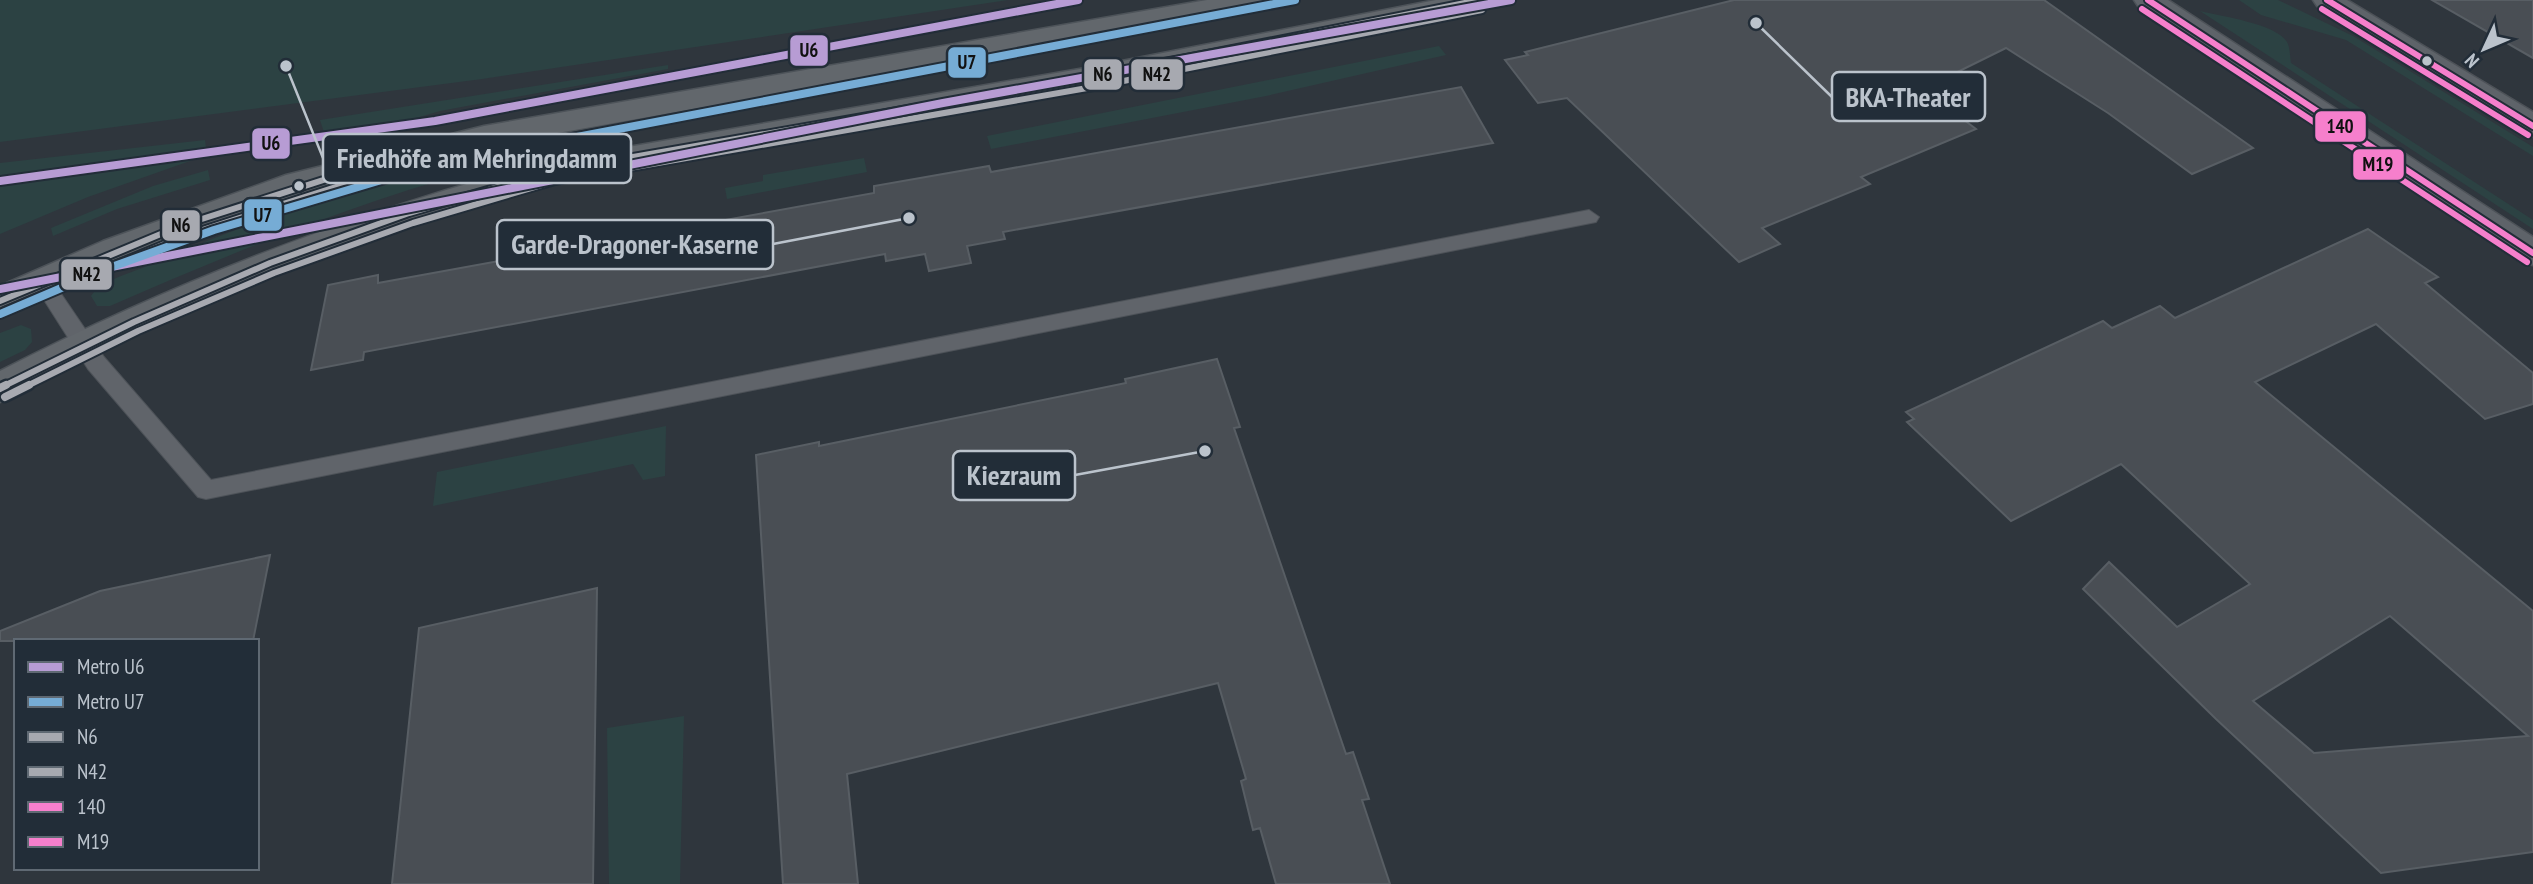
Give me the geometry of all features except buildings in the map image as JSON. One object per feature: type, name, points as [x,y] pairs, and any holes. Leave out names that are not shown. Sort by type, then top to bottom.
[{"type":"main road","points":[[0,301],[42,281],[298,183],[484,136],[1256,0]]},
{"type":"main road","points":[[0,388],[84,344],[285,253],[380,219],[482,188],[553,171],[1091,77],[1480,0]]},
{"type":"main road","points":[[2148,0],[2533,253]]},
{"type":"main road","points":[[2327,0],[2533,126]]},
{"type":"lane","points":[[42,281],[96,363],[206,490],[1589,217]]},
{"type":"green space","points":[[0,0],[1008,0],[482,79],[0,142]]},
{"type":"green space","points":[[2239,0],[2278,0],[2353,36],[2533,147],[2533,156],[2346,40],[2261,15]]},
{"type":"green space","points":[[2200,11],[2272,30],[2287,42],[2291,63],[2533,220],[2533,229]]},
{"type":"green space","points":[[1439,46],[1446,55],[1266,96],[991,149],[987,136]]},
{"type":"green space","points":[[668,65],[668,69],[440,111],[328,144],[320,120]]},
{"type":"green space","points":[[205,140],[207,155],[88,197],[0,234],[0,163]]},
{"type":"green space","points":[[501,152],[502,163],[352,209],[206,265],[110,306],[97,306],[91,296],[116,278],[232,231],[321,199],[411,172]]},
{"type":"green space","points":[[864,158],[867,172],[727,199],[725,188],[763,181],[763,175]]},
{"type":"green space","points":[[208,170],[210,180],[117,209],[53,236],[51,228],[153,186]]},
{"type":"green space","points":[[21,325],[31,329],[32,342],[25,350],[0,362],[0,333]]},
{"type":"green space","points":[[666,426],[665,476],[643,480],[633,464],[433,506],[437,472]]},
{"type":"green space","points":[[684,716],[680,884],[609,884],[607,728]]},
{"type":"metro line","name":"U6","points":[[0,181],[435,121],[1078,0]]},
{"type":"metro line","name":"U7","points":[[0,314],[106,269],[214,230],[435,164],[1295,0]]},
{"type":"metro line","name":"U6","points":[[0,289],[943,103],[1321,32],[1511,0]]},
{"type":"transit line","name":"N6","points":[[0,388],[134,322],[270,263],[409,213],[553,171],[1091,77],[1480,0]]},
{"type":"transit line","name":"140","points":[[2148,0],[2533,253]]},
{"type":"transit line","name":"140","points":[[2327,0],[2533,126]]},
{"type":"transit line","name":"M19","points":[[2142,9],[2527,262]]},
{"type":"transit line","name":"M19","points":[[2322,9],[2528,135]]},
{"type":"transit line","name":"N42","points":[[5,397],[138,331],[274,273],[413,223],[555,181],[1093,87],[1482,10]]},
{"type":"transit line","name":"N6","points":[[0,301],[90,261],[226,209],[367,166]]},
{"type":"transit line","name":"N42","points":[[4,311],[94,271],[230,219],[370,176]]},
{"type":"place","name":"BKA-Theater","points":[[1756,23]]},
{"type":"place","name":"Friedhöfe am Mehringdamm","points":[[286,66]]},
{"type":"place","name":"Garde-Dragoner-Kaserne","points":[[909,218]]},
{"type":"place","name":"Kiezraum","points":[[1205,451]]}]
